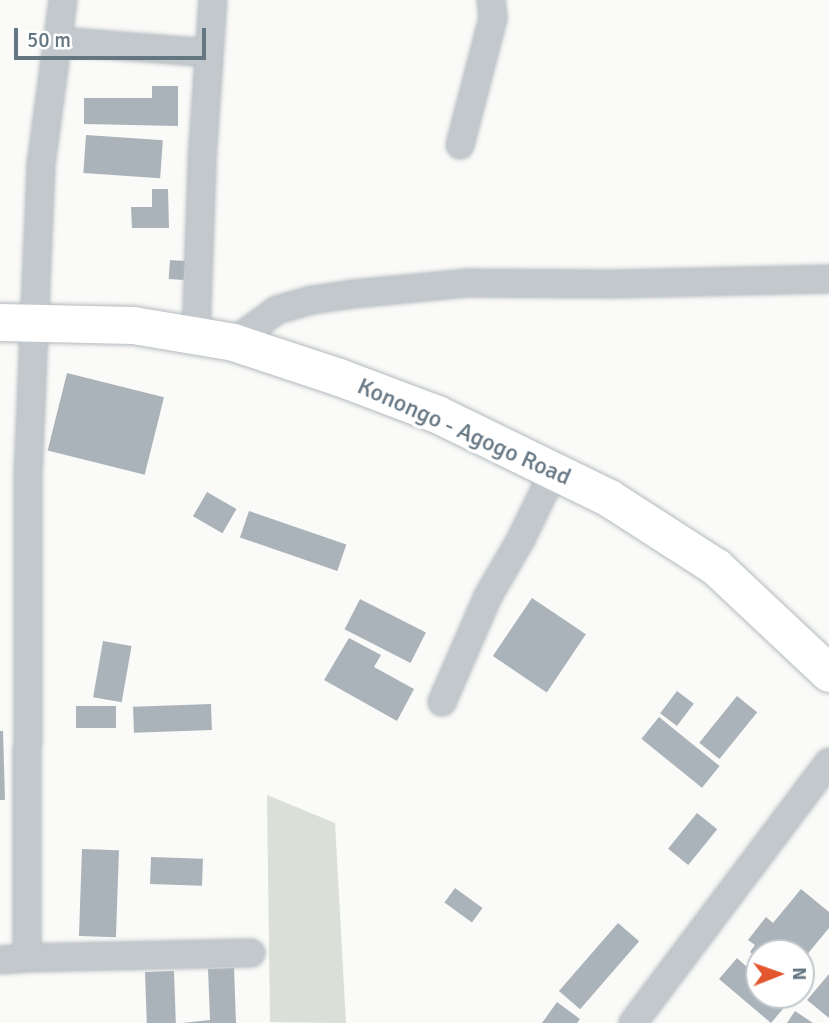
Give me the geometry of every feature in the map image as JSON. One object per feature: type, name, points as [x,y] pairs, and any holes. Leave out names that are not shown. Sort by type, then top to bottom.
[{"type":"main road","name":"Konongo - Agogo Road","points":[[18,322],[133,325],[233,342],[339,377],[437,414],[609,498],[716,567],[829,673]]},
{"type":"street","points":[[27,958],[28,470],[18,322],[63,0]]},
{"type":"street","points":[[197,336],[201,160],[213,0]]},
{"type":"street","points":[[460,145],[493,18],[491,0]]},
{"type":"street","points":[[58,40],[209,53]]},
{"type":"street","points":[[233,342],[277,310],[312,300],[352,294],[468,283],[614,284],[829,279]]},
{"type":"street","points":[[442,702],[488,596],[521,539],[554,471]]},
{"type":"street","points":[[633,1023],[829,762]]},
{"type":"street","points":[[0,960],[251,953]]},
{"type":"shaded area","points":[[267,795],[335,823],[346,1023],[270,1022]]},
{"type":"building","points":[[152,86],[178,86],[178,126],[84,124],[84,98],[152,98]]},
{"type":"building","points":[[86,135],[163,140],[160,178],[83,173]]},
{"type":"building","points":[[152,189],[168,189],[169,228],[132,228],[131,207],[152,207]]},
{"type":"building","points":[[170,260],[185,261],[184,280],[169,279]]},
{"type":"building","points":[[67,373],[164,397],[145,475],[48,451]]},
{"type":"building","points":[[207,492],[236,509],[222,533],[193,516]]},
{"type":"building","points":[[249,511],[346,545],[337,571],[240,537]]},
{"type":"building","points":[[532,598],[586,634],[547,692],[493,656]]},
{"type":"building","points":[[360,599],[426,633],[410,663],[345,629]]},
{"type":"building","points":[[349,638],[381,655],[374,667],[414,689],[397,721],[324,680]]},
{"type":"building","points":[[103,641],[132,646],[122,702],[93,697]]},
{"type":"building","points":[[677,691],[694,704],[677,726],[660,713]]},
{"type":"building","points":[[737,696],[757,712],[719,759],[699,743]]},
{"type":"building","points":[[211,704],[212,730],[134,733],[133,707]]},
{"type":"building","points":[[76,706],[116,706],[116,728],[76,728]]},
{"type":"building","points":[[659,717],[720,766],[702,788],[641,739]]},
{"type":"building","points":[[0,731],[3,731],[5,800],[0,800]]},
{"type":"building","points":[[697,813],[717,829],[688,865],[668,849]]},
{"type":"building","points":[[82,849],[119,850],[116,937],[79,936]]},
{"type":"building","points":[[151,857],[203,859],[202,886],[150,884]]},
{"type":"building","points":[[455,888],[483,908],[472,923],[444,903]]},
{"type":"building","points":[[801,889],[829,912],[829,928],[815,945],[815,939],[749,939],[766,917],[773,923]]},
{"type":"building","points":[[618,923],[639,941],[580,1009],[559,991]]},
{"type":"building","points":[[737,958],[745,965],[745,1001],[719,979]]},
{"type":"building","points":[[234,968],[236,1023],[182,1023],[210,1020],[208,969]]},
{"type":"building","points":[[174,971],[176,1023],[147,1023],[145,972]]},
{"type":"building","points":[[829,974],[829,1018],[815,1007],[815,991]]},
{"type":"building","points":[[557,1002],[580,1019],[577,1023],[542,1023]]},
{"type":"building","points":[[754,1009],[783,1009],[771,1023]]},
{"type":"building","points":[[795,1011],[813,1023],[787,1023]]}]
